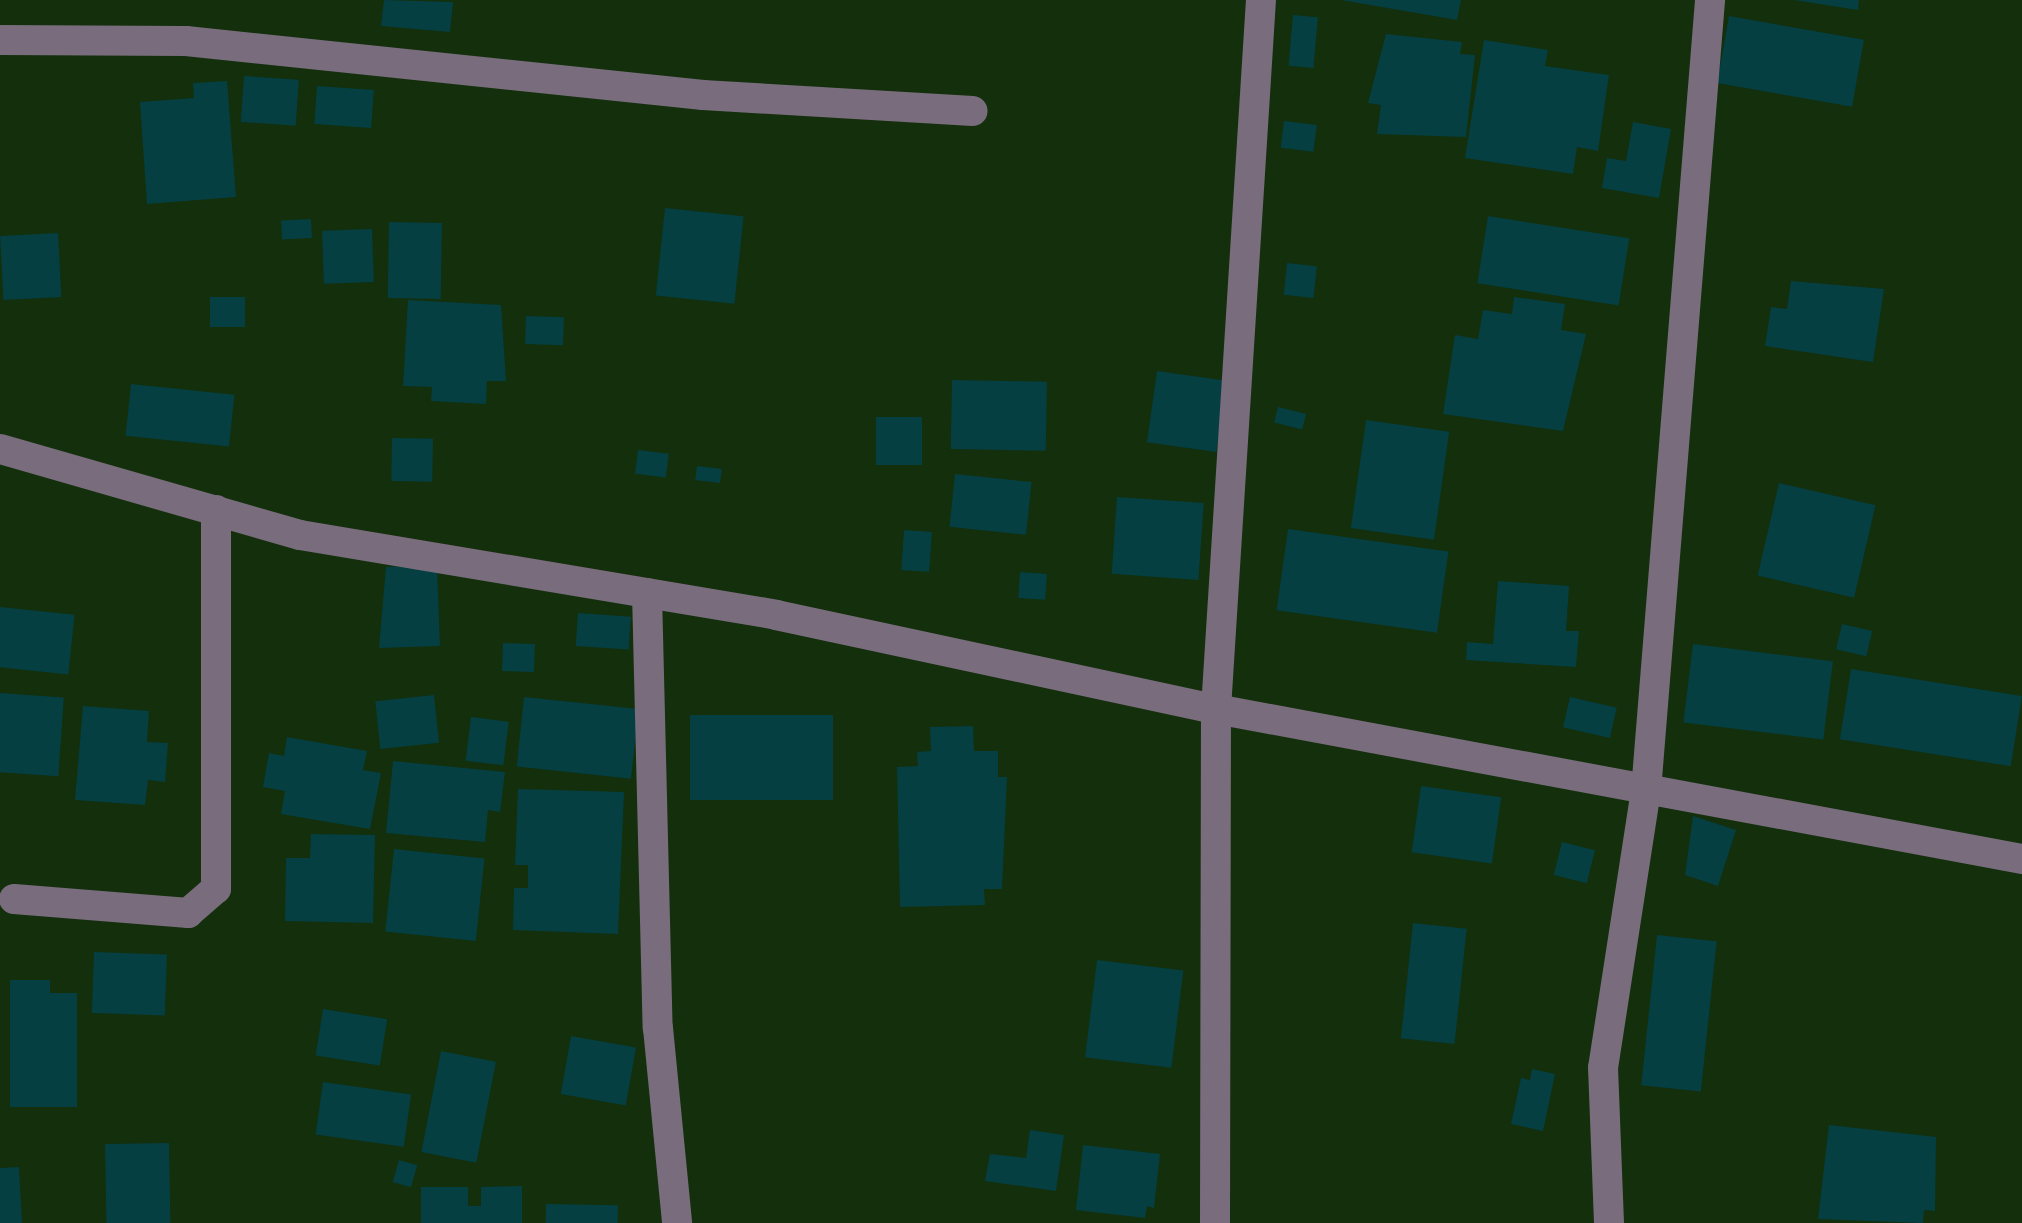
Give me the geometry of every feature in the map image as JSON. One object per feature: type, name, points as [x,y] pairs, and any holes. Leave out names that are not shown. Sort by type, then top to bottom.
[{"type":"street","points":[[1215,1223],[1216,709],[1261,0]]},
{"type":"street","points":[[1609,1223],[1603,1068],[1646,790],[1710,0]]},
{"type":"street","points":[[0,40],[186,41],[703,94],[973,111]]},
{"type":"street","points":[[0,449],[300,535],[647,593],[1216,709],[2022,859]]},
{"type":"street","points":[[14,899],[188,913],[216,889],[216,510]]},
{"type":"street","points":[[647,593],[658,1028],[677,1223]]},
{"type":"building","points":[[384,0],[453,2],[450,32],[381,26]]},
{"type":"building","points":[[1341,0],[1461,0],[1457,20]]},
{"type":"building","points":[[1794,0],[1859,0],[1858,10]]},
{"type":"building","points":[[1293,15],[1318,17],[1313,68],[1289,66]]},
{"type":"building","points":[[1729,16],[1864,40],[1852,107],[1717,83]]},
{"type":"building","points":[[1386,34],[1462,42],[1460,54],[1475,55],[1466,137],[1377,134],[1381,105],[1368,103]]},
{"type":"building","points":[[1484,40],[1548,50],[1545,66],[1609,75],[1598,151],[1577,147],[1573,174],[1465,158]]},
{"type":"building","points":[[244,76],[299,80],[296,126],[241,122]]},
{"type":"building","points":[[227,81],[236,197],[147,204],[140,102],[194,98],[193,83]]},
{"type":"building","points":[[317,86],[374,90],[371,128],[314,124]]},
{"type":"building","points":[[1284,121],[1317,125],[1313,152],[1281,148]]},
{"type":"building","points":[[1633,122],[1671,129],[1659,198],[1602,188],[1607,158],[1626,161]]},
{"type":"building","points":[[665,208],[744,216],[734,304],[656,296]]},
{"type":"building","points":[[1488,216],[1629,238],[1619,306],[1477,283]]},
{"type":"building","points":[[311,219],[312,238],[282,240],[281,221]]},
{"type":"building","points":[[389,222],[442,223],[441,299],[388,298]]},
{"type":"building","points":[[372,229],[374,282],[324,284],[322,231]]},
{"type":"building","points":[[58,233],[61,297],[3,300],[0,236]]},
{"type":"building","points":[[1287,263],[1317,266],[1313,298],[1284,295]]},
{"type":"building","points":[[1791,281],[1884,289],[1873,362],[1765,346],[1771,307],[1787,309]]},
{"type":"building","points":[[210,297],[245,297],[245,327],[210,327]]},
{"type":"building","points":[[1514,297],[1565,304],[1561,330],[1586,334],[1563,431],[1443,414],[1455,335],[1478,339],[1483,310],[1512,314]]},
{"type":"building","points":[[408,300],[501,305],[506,381],[487,381],[486,404],[431,401],[432,387],[403,386]]},
{"type":"building","points":[[526,316],[564,317],[563,345],[525,344]]},
{"type":"building","points":[[1157,371],[1226,381],[1216,452],[1147,442]]},
{"type":"building","points":[[952,380],[1047,382],[1046,451],[951,449]]},
{"type":"building","points":[[131,384],[234,395],[229,447],[126,436]]},
{"type":"building","points":[[1278,407],[1306,414],[1302,430],[1274,423]]},
{"type":"building","points":[[876,417],[922,417],[922,465],[876,465]]},
{"type":"building","points":[[1366,420],[1449,432],[1434,540],[1351,528]]},
{"type":"building","points":[[392,438],[433,439],[432,482],[391,481]]},
{"type":"building","points":[[638,450],[669,454],[666,478],[635,474]]},
{"type":"building","points":[[697,466],[722,469],[720,483],[695,480]]},
{"type":"building","points":[[955,474],[1032,482],[1026,535],[949,527]]},
{"type":"building","points":[[1779,483],[1875,505],[1854,598],[1758,576]]},
{"type":"building","points":[[1117,497],[1204,503],[1198,580],[1112,574]]},
{"type":"building","points":[[1288,529],[1448,552],[1437,633],[1277,610]]},
{"type":"building","points":[[904,530],[932,532],[929,572],[901,570]]},
{"type":"building","points":[[437,565],[440,646],[379,648],[386,567]]},
{"type":"building","points":[[1020,572],[1047,574],[1045,600],[1018,598]]},
{"type":"building","points":[[1498,581],[1569,586],[1566,631],[1579,631],[1576,667],[1466,660],[1467,642],[1493,644]]},
{"type":"building","points":[[0,607],[75,615],[68,675],[0,667]]},
{"type":"building","points":[[578,613],[631,617],[629,650],[576,646]]},
{"type":"building","points":[[1842,624],[1872,631],[1866,656],[1836,649]]},
{"type":"building","points":[[503,643],[535,644],[534,672],[502,671]]},
{"type":"building","points":[[1693,644],[1833,661],[1823,740],[1683,722]]},
{"type":"building","points":[[1851,669],[2022,696],[2011,766],[1840,739]]},
{"type":"building","points":[[0,693],[64,697],[58,776],[0,772]]},
{"type":"building","points":[[434,695],[439,743],[380,749],[375,701]]},
{"type":"building","points":[[524,697],[638,709],[631,779],[517,767]]},
{"type":"building","points":[[1570,697],[1617,708],[1610,738],[1563,727]]},
{"type":"building","points":[[83,706],[149,711],[147,742],[168,743],[165,782],[148,780],[145,805],[75,800]]},
{"type":"building","points":[[690,715],[833,715],[833,800],[690,800]]},
{"type":"building","points":[[471,717],[509,722],[503,765],[466,761]]},
{"type":"building","points":[[973,726],[974,751],[998,751],[998,777],[1007,777],[1002,889],[984,889],[985,905],[900,907],[897,767],[918,766],[917,752],[931,751],[930,727]]},
{"type":"building","points":[[287,737],[367,751],[363,770],[381,773],[370,829],[281,814],[285,791],[263,787],[269,753],[284,756]]},
{"type":"building","points":[[393,761],[505,772],[500,812],[488,810],[485,842],[386,833]]},
{"type":"building","points":[[1421,786],[1501,797],[1492,864],[1412,852]]},
{"type":"building","points":[[518,789],[624,792],[618,934],[513,930],[514,888],[528,888],[528,865],[515,865]]},
{"type":"building","points":[[1693,816],[1736,830],[1718,886],[1685,875]]},
{"type":"building","points":[[311,834],[375,835],[373,923],[285,921],[286,858],[310,858]]},
{"type":"building","points":[[1562,842],[1595,850],[1587,883],[1554,875]]},
{"type":"building","points":[[394,849],[485,859],[476,941],[385,932]]},
{"type":"building","points":[[1413,923],[1467,929],[1455,1044],[1401,1038]]},
{"type":"building","points":[[1657,935],[1717,941],[1701,1091],[1641,1085]]},
{"type":"building","points":[[94,952],[167,955],[165,1016],[92,1013]]},
{"type":"building","points":[[1097,960],[1183,971],[1171,1068],[1085,1057]]},
{"type":"building","points":[[10,980],[50,980],[50,993],[77,993],[77,1107],[10,1107]]},
{"type":"building","points":[[323,1009],[387,1019],[380,1066],[316,1055]]},
{"type":"building","points":[[571,1036],[636,1047],[626,1106],[561,1094]]},
{"type":"building","points":[[441,1051],[496,1062],[476,1163],[421,1152]]},
{"type":"building","points":[[1532,1069],[1555,1074],[1543,1131],[1511,1124],[1521,1078],[1530,1080]]},
{"type":"building","points":[[323,1082],[411,1094],[404,1147],[316,1134]]},
{"type":"building","points":[[1829,1125],[1936,1137],[1935,1211],[1924,1210],[1923,1223],[1818,1219]]},
{"type":"building","points":[[1030,1130],[1064,1135],[1056,1191],[985,1181],[990,1154],[1026,1158]]},
{"type":"building","points":[[169,1143],[170,1223],[106,1223],[105,1144]]},
{"type":"building","points":[[1083,1145],[1160,1154],[1154,1208],[1147,1206],[1145,1218],[1076,1210]]},
{"type":"building","points":[[399,1160],[417,1165],[411,1187],[393,1182]]},
{"type":"building","points":[[19,1167],[22,1223],[0,1223],[0,1168]]},
{"type":"building","points":[[522,1186],[522,1223],[421,1223],[421,1187],[468,1187],[468,1206],[481,1206],[481,1187]]},
{"type":"building","points":[[546,1204],[618,1205],[618,1223],[546,1223]]}]
